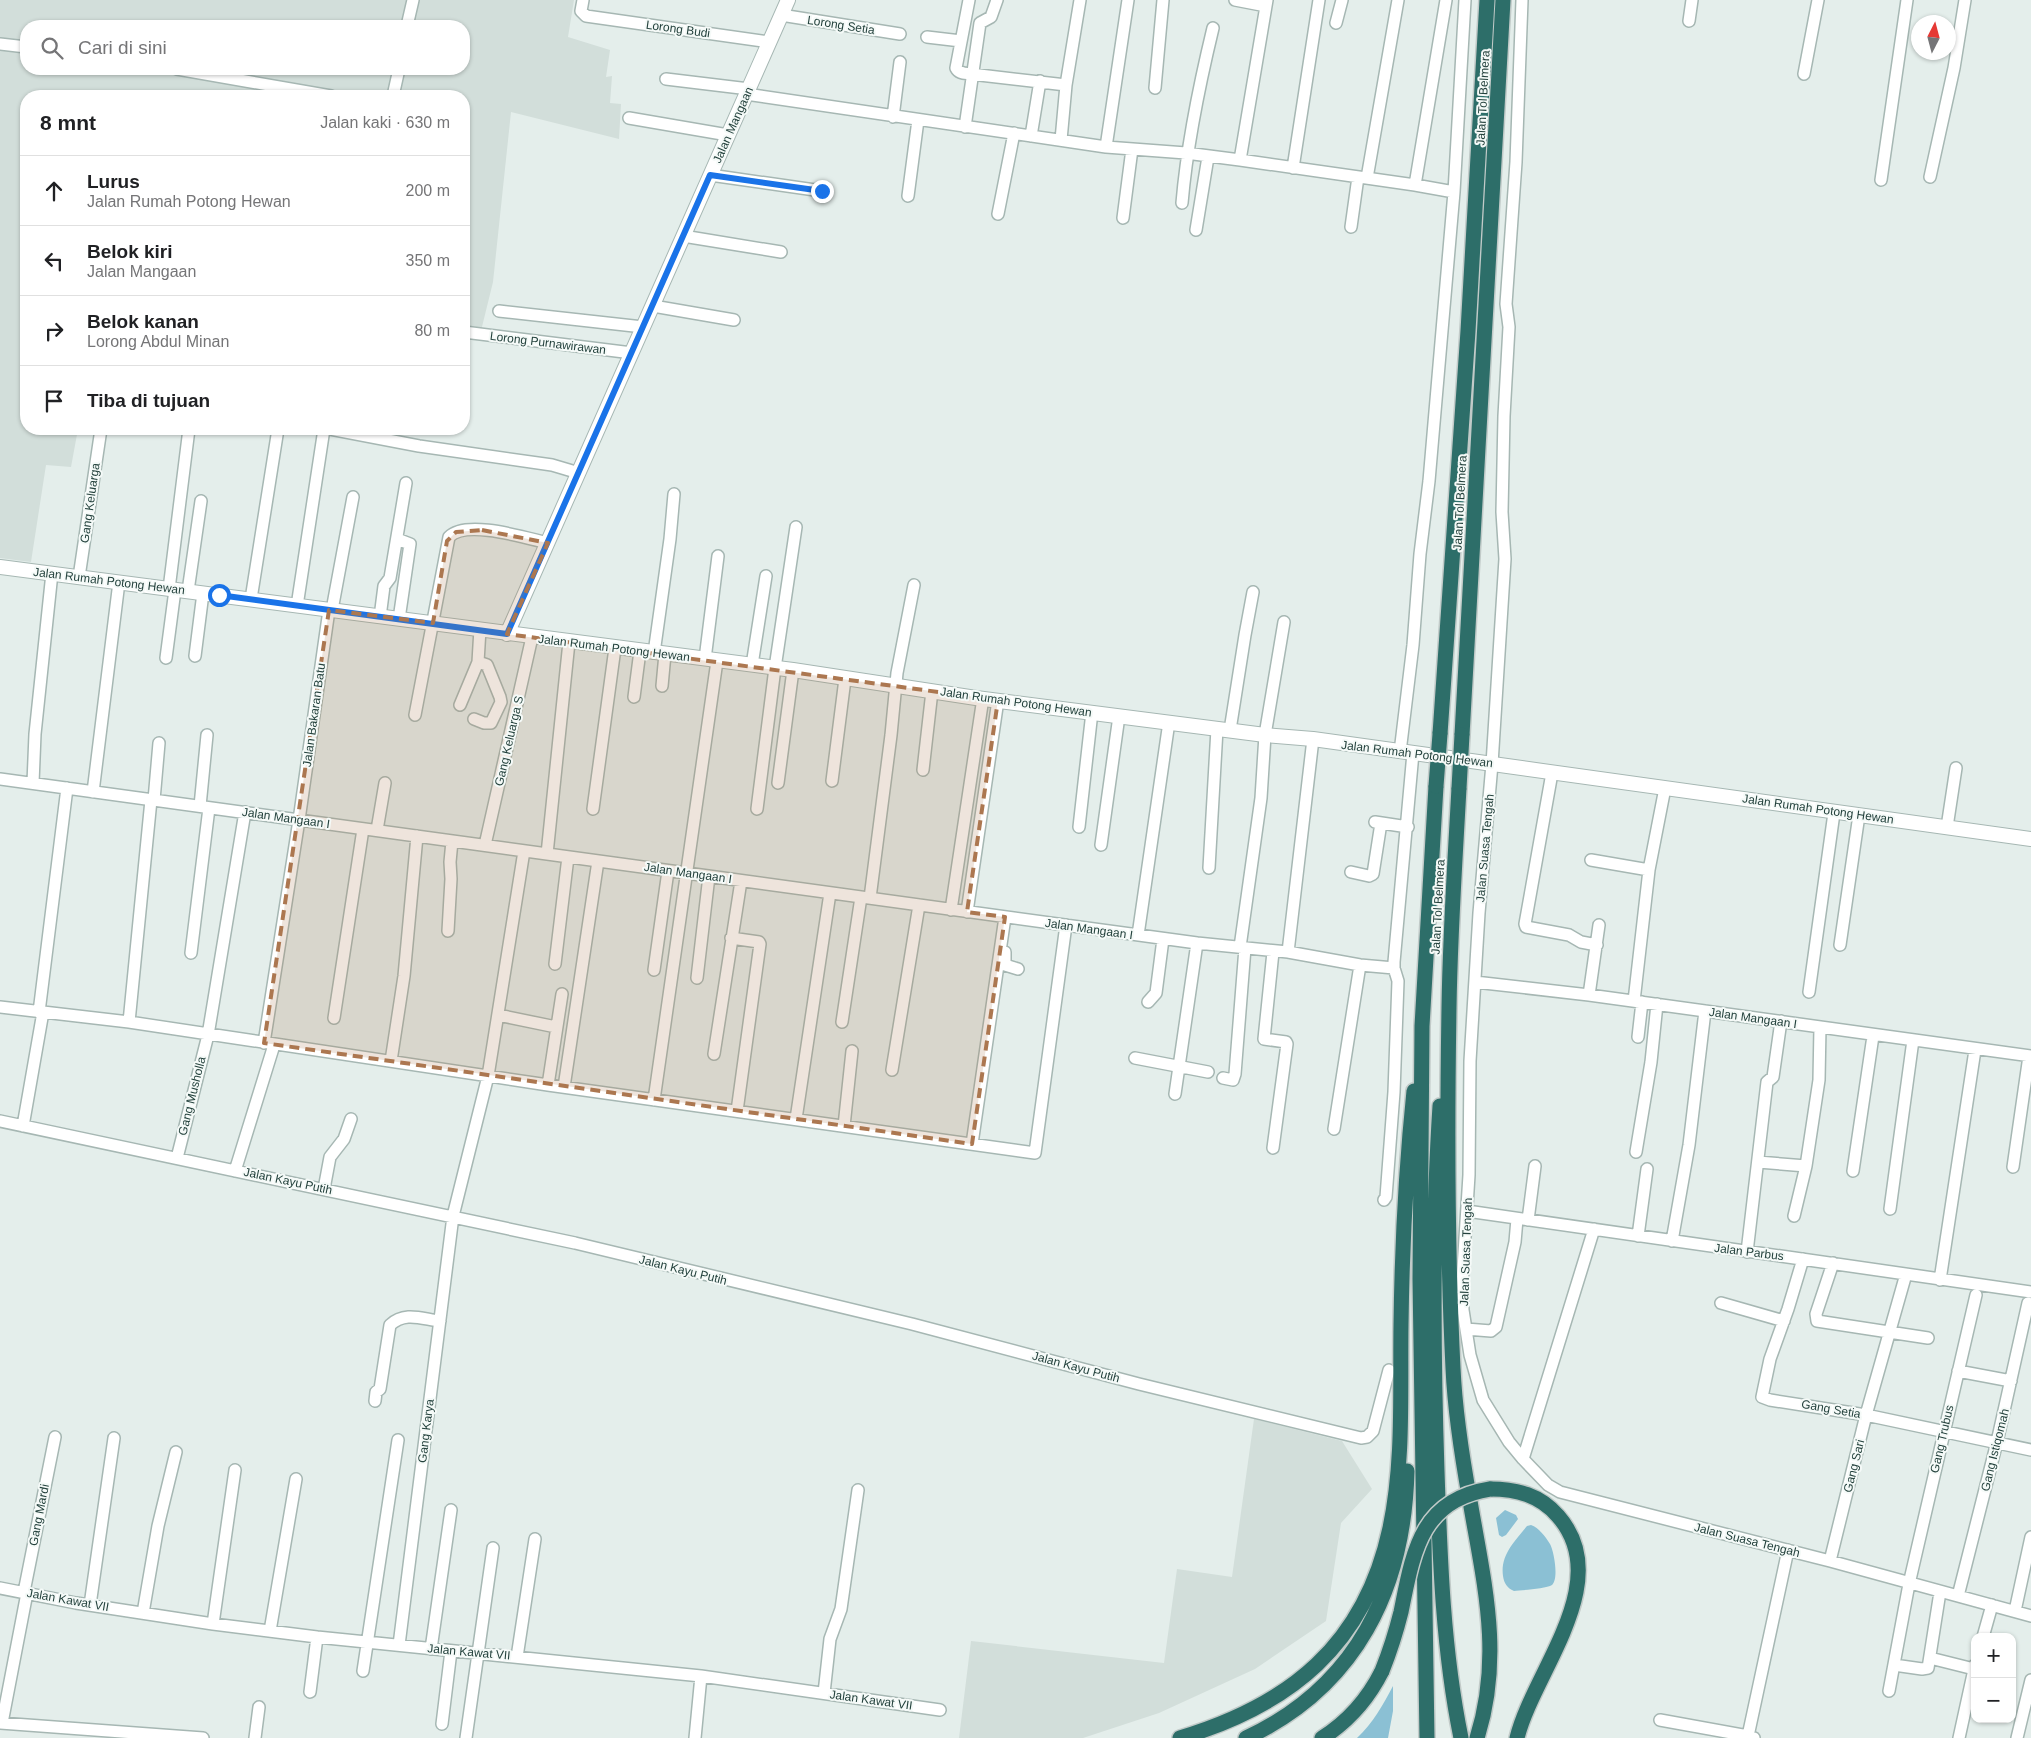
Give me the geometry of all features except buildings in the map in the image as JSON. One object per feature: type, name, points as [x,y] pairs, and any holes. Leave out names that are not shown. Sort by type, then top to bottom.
[{"type":"highway","name":"Jalan Tol Belmera","points":[[1423,992],[1468,332],[1487,0]]},
{"type":"highway","name":"Jalan Tol Belmera","points":[[1449,1007],[1459,788],[1503,0]]},
{"type":"highway","points":[[1180,1738],[1216,1726],[1251,1711],[1276,1698],[1304,1678],[1340,1638],[1369,1591],[1386,1542],[1396,1490],[1407,1164],[1423,992]]},
{"type":"highway","points":[[1423,992],[1420,1279],[1427,1738]]},
{"type":"highway","points":[[1449,1007],[1437,1145],[1435,1382],[1442,1601],[1450,1678],[1461,1738]]},
{"type":"highway","points":[[1449,1007],[1449,1266],[1453,1371],[1461,1450],[1484,1572],[1490,1636],[1488,1688],[1477,1738]]},
{"type":"highway","points":[[1246,1738],[1292,1712],[1328,1681],[1365,1632],[1390,1581],[1402,1534],[1406,1490],[1404,1249]]},
{"type":"highway","points":[[1322,1738],[1350,1717],[1373,1690],[1396,1633],[1411,1564],[1425,1529],[1442,1509],[1453,1501],[1477,1491],[1490,1489],[1517,1491],[1542,1501],[1563,1521],[1571,1535],[1578,1567],[1577,1587],[1573,1606],[1561,1639],[1530,1700],[1517,1738]]},
{"type":"street","points":[[408,20],[413,0]]},
{"type":"street","name":"Lorong Budi","points":[[582,0],[581,11],[586,16],[769,42]]},
{"type":"street","name":"Jalan Mangaan","points":[[507,634],[788,0]]},
{"type":"street","points":[[969,0],[956,68],[960,72],[1066,85]]},
{"type":"street","points":[[927,37],[961,38],[993,14],[997,0]]},
{"type":"street","points":[[1061,140],[1066,85],[1080,0]]},
{"type":"street","points":[[1106,147],[1128,0]]},
{"type":"street","points":[[1155,88],[1163,0]]},
{"type":"street","points":[[1235,0],[1266,3],[1240,160]]},
{"type":"street","points":[[1293,168],[1319,0]]},
{"type":"street","points":[[1336,23],[1342,0]]},
{"type":"street","points":[[1351,227],[1363,177],[1398,0]]},
{"type":"street","points":[[1415,185],[1446,0]]},
{"type":"street","points":[[1384,1200],[1386,1197],[1394,1092],[1398,981],[1394,968],[1408,827],[1406,752],[1420,554],[1429,482],[1454,192],[1465,0]]},
{"type":"street","name":"Jalan Suasa Tengah","points":[[1522,0],[1516,162],[1506,308],[1509,327],[1504,416],[1502,512],[1505,559],[1470,1061],[1470,1141],[1462,1284],[1463,1310],[1470,1355],[1483,1400],[1509,1442],[1523,1459],[1548,1486],[1570,1496],[1788,1550],[2031,1616]]},
{"type":"street","points":[[1689,21],[1692,0]]},
{"type":"street","points":[[1804,74],[1818,0]]},
{"type":"street","points":[[1881,180],[1908,0]]},
{"type":"street","points":[[1930,177],[1954,68],[1965,0]]},
{"type":"street","name":"Lorong Setia","points":[[781,15],[900,34]]},
{"type":"street","points":[[965,126],[980,23]]},
{"type":"street","points":[[1182,203],[1186,153],[1213,28]]},
{"type":"street","points":[[0,44],[20,46]]},
{"type":"street","points":[[893,117],[900,62]]},
{"type":"street","points":[[211,75],[297,90]]},
{"type":"street","points":[[394,90],[397,75]]},
{"type":"street","points":[[666,79],[893,117],[1106,147],[1186,153],[1240,160],[1454,192]]},
{"type":"street","points":[[1031,136],[1040,81]]},
{"type":"street","points":[[629,118],[728,135]]},
{"type":"street","points":[[908,196],[918,120]]},
{"type":"street","points":[[998,214],[1014,133]]},
{"type":"street","points":[[1123,218],[1132,149]]},
{"type":"street","points":[[1196,230],[1208,157]]},
{"type":"street","points":[[710,175],[822,191]]},
{"type":"street","points":[[683,236],[781,252]]},
{"type":"street","points":[[653,306],[734,320]]},
{"type":"street","points":[[498,311],[643,327]]},
{"type":"street","name":"Lorong Purnawirawan","points":[[470,333],[632,353]]},
{"type":"street","name":"Gang Keluarga","points":[[79,577],[100,435]]},
{"type":"street","points":[[166,658],[177,590],[190,435]]},
{"type":"street","points":[[251,600],[277,435]]},
{"type":"street","points":[[297,606],[323,435]]},
{"type":"street","points":[[361,435],[419,446],[552,465],[579,473]]},
{"type":"street","points":[[380,617],[384,586],[390,578],[406,483]]},
{"type":"street","points":[[634,697],[653,653],[670,539],[674,494]]},
{"type":"street","name":"Jalan Bakaran Batu","points":[[235,1171],[269,1044],[299,820],[331,610],[353,496]]},
{"type":"street","points":[[177,590],[201,501]]},
{"type":"street","points":[[757,809],[796,527]]},
{"type":"street","points":[[415,715],[447,541],[453,533],[479,529],[548,543]]},
{"type":"street","points":[[397,539],[410,544],[399,619]]},
{"type":"street","points":[[654,1100],[685,873],[711,660],[718,556]]},
{"type":"street","name":"Jalan Rumah Potong Hewan","points":[[0,567],[793,670],[895,686],[1224,730],[1313,739],[2031,839]]},
{"type":"street","points":[[34,783],[35,734],[52,574]]},
{"type":"street","points":[[752,665],[766,576]]},
{"type":"street","points":[[93,792],[119,582]]},
{"type":"street","points":[[842,1022],[865,898],[891,735],[895,686],[914,585]]},
{"type":"street","points":[[1209,868],[1224,730],[1253,592]]},
{"type":"street","points":[[195,656],[203,593]]},
{"type":"street","points":[[1223,1078],[1232,1080],[1235,1074],[1242,948],[1261,798],[1265,735],[1284,622]]},
{"type":"street","points":[[460,704],[478,662],[480,629]]},
{"type":"street","name":"Gang Keluarga S","points":[[485,845],[532,637]]},
{"type":"street","points":[[546,854],[569,642]]},
{"type":"street","points":[[593,809],[616,648]]},
{"type":"street","points":[[653,653],[662,686]]},
{"type":"street","points":[[474,719],[484,724],[491,723],[500,702],[500,697],[487,665],[478,662]]},
{"type":"street","points":[[778,783],[793,670]]},
{"type":"street","points":[[832,781],[845,679]]},
{"type":"street","points":[[923,770],[932,691]]},
{"type":"street","points":[[951,910],[983,698]]},
{"type":"street","points":[[967,912],[998,700]]},
{"type":"street","points":[[1080,827],[1092,712]]},
{"type":"street","points":[[1101,845],[1119,716]]},
{"type":"street","points":[[1138,935],[1169,722]]},
{"type":"street","points":[[768,730],[784,732]]},
{"type":"street","points":[[191,953],[204,807],[208,735]]},
{"type":"street","points":[[1288,952],[1313,739]]},
{"type":"street","points":[[129,1022],[159,743]]},
{"type":"street","points":[[1948,827],[1956,768]]},
{"type":"street","points":[[1552,773],[1525,924],[1526,927],[1569,935],[1581,942],[1597,944]]},
{"type":"street","name":"Jalan Mangaan I","points":[[0,782],[34,783],[1198,944],[1288,952],[1360,965],[1394,968]]},
{"type":"street","points":[[377,830],[385,783]]},
{"type":"street","points":[[23,1126],[41,1012],[67,788]]},
{"type":"street","points":[[1638,1037],[1638,1002],[1649,870],[1665,788]]},
{"type":"street","name":"Gang Musholla","points":[[177,1158],[208,1035],[245,812]]},
{"type":"street","points":[[1809,992],[1834,813]]},
{"type":"street","points":[[1840,945],[1859,815]]},
{"type":"street","points":[[1352,872],[1369,876],[1373,874],[1377,822],[1408,827]]},
{"type":"street","points":[[334,1018],[363,829]]},
{"type":"street","points":[[391,1061],[404,976],[417,836]]},
{"type":"street","points":[[448,931],[452,841]]},
{"type":"street","name":"Gang Karya","points":[[398,1645],[454,1216],[488,1076],[524,851]]},
{"type":"street","points":[[555,964],[568,857]]},
{"type":"street","points":[[1591,860],[1649,870]]},
{"type":"street","points":[[564,1087],[598,861]]},
{"type":"street","points":[[654,970],[668,871]]},
{"type":"street","points":[[697,978],[709,876]]},
{"type":"street","points":[[714,1054],[741,881]]},
{"type":"street","points":[[796,1119],[830,893]]},
{"type":"street","points":[[892,1070],[919,905]]},
{"type":"street","points":[[1007,917],[1004,962],[1008,967],[1018,969]]},
{"type":"street","points":[[972,1144],[1007,917]]},
{"type":"street","points":[[0,1007],[129,1022],[548,1085],[1035,1153],[1066,925]]},
{"type":"street","points":[[1589,995],[1600,926]]},
{"type":"street","points":[[731,938],[759,942],[760,944],[737,1111]]},
{"type":"street","points":[[1148,1002],[1156,993],[1163,939]]},
{"type":"street","points":[[1175,1094],[1198,944]]},
{"type":"street","points":[[1273,952],[1263,1039],[1286,1042],[1287,1044],[1273,1148]]},
{"type":"street","points":[[1334,1129],[1360,965]]},
{"type":"street","name":"Jalan Mangaan I","points":[[1475,982],[1657,1004],[1873,1036],[2030,1056]]},
{"type":"street","points":[[548,1085],[562,994]]},
{"type":"street","points":[[1636,1152],[1651,1062],[1657,1004]]},
{"type":"street","points":[[1672,1242],[1689,1145],[1705,1011]]},
{"type":"street","points":[[498,1015],[557,1023],[574,1023]]},
{"type":"street","points":[[1747,1252],[1767,1082],[1773,1078],[1781,1021]]},
{"type":"street","points":[[1794,1216],[1806,1166],[1819,1080],[1820,1027]]},
{"type":"street","points":[[1853,1171],[1873,1036]]},
{"type":"street","points":[[1890,1210],[1913,1040]]},
{"type":"street","points":[[1940,1280],[1976,1050]]},
{"type":"street","points":[[844,1126],[852,1051]]},
{"type":"street","points":[[2013,1167],[2030,1056]]},
{"type":"street","points":[[1135,1058],[1208,1072]]},
{"type":"street","points":[[324,1189],[330,1157],[344,1138],[351,1119]]},
{"type":"street","name":"Jalan Kayu Putih","points":[[0,1121],[575,1243],[902,1322],[1101,1374],[1361,1438],[1367,1437],[1373,1431],[1389,1370]]},
{"type":"street","points":[[1758,1162],[1806,1166]]},
{"type":"street","points":[[1466,1329],[1491,1331],[1496,1327],[1514,1242],[1522,1220],[1535,1166]]},
{"type":"street","points":[[1638,1236],[1647,1169]]},
{"type":"street","name":"Jalan Parbus","points":[[1467,1211],[1747,1252],[1905,1278],[1940,1280],[2030,1297]]},
{"type":"street","points":[[1523,1459],[1594,1230]]},
{"type":"street","name":"Gang Setia","points":[[1802,1262],[1770,1360],[1762,1397],[1770,1400],[1866,1415],[2031,1450]]},
{"type":"street","points":[[1832,1266],[1816,1314],[1817,1321],[1928,1338]]},
{"type":"street","name":"Gang Sari","points":[[1830,1561],[1866,1415],[1905,1278]]},
{"type":"street","name":"Gang Trubus","points":[[1889,1691],[1909,1584],[1976,1294]]},
{"type":"street","name":"Gang Istiqomah","points":[[1958,1596],[1997,1442],[2030,1297]]},
{"type":"street","points":[[1721,1303],[1784,1321]]},
{"type":"street","points":[[375,1401],[376,1392],[380,1388],[390,1325],[394,1321],[406,1316],[440,1320]]},
{"type":"street","points":[[1958,1371],[2011,1381]]},
{"type":"street","name":"Gang Mardi","points":[[1,1723],[55,1437]]},
{"type":"street","points":[[90,1605],[114,1438]]},
{"type":"street","points":[[362,1671],[398,1440]]},
{"type":"street","points":[[143,1613],[158,1526],[176,1452]]},
{"type":"street","points":[[213,1624],[235,1470]]},
{"type":"street","points":[[270,1631],[296,1479]]},
{"type":"street","points":[[824,1694],[830,1638],[842,1608],[858,1490]]},
{"type":"street","points":[[431,1649],[451,1510]]},
{"type":"street","points":[[2015,1611],[2031,1537]]},
{"type":"street","points":[[517,1657],[535,1539]]},
{"type":"street","points":[[466,1738],[493,1548]]},
{"type":"street","points":[[1660,1720],[1751,1737],[1788,1550]]},
{"type":"street","name":"Jalan Kawat VII","points":[[0,1588],[90,1605],[213,1624],[317,1637],[701,1676],[940,1710]]},
{"type":"street","points":[[1894,1665],[1928,1668],[1940,1592]]},
{"type":"street","points":[[1984,1633],[1992,1605]]},
{"type":"street","points":[[310,1692],[317,1637]]},
{"type":"street","points":[[442,1724],[451,1651]]},
{"type":"street","points":[[1930,1658],[1971,1666]]},
{"type":"street","points":[[695,1738],[701,1676]]},
{"type":"street","points":[[1959,1738],[1972,1678]]},
{"type":"street","points":[[2017,1738],[2031,1680]]},
{"type":"street","points":[[255,1738],[259,1707]]},
{"type":"street","points":[[1,1723],[51,1732],[204,1738]]},
{"type":"highlighted area","points":[[482,530],[548,543],[507,634],[998,700],[967,912],[1005,917],[972,1144],[264,1043],[329,610],[433,623],[447,541],[456,532]]},
{"type":"shaded area","points":[[0,0],[574,0],[568,37],[610,50],[606,77],[612,76],[610,103],[621,104],[619,139],[511,112],[493,282],[479,339],[470,338],[470,90],[20,90],[20,435],[77,435],[71,467],[46,465],[31,562],[0,558]]},
{"type":"shaded area","points":[[1254,1419],[1342,1441],[1372,1489],[1341,1523],[1326,1621],[1255,1669],[1159,1713],[1083,1738],[959,1738],[971,1641],[1164,1663],[1177,1569],[1232,1577]]},
{"type":"water","points":[[1505,1510],[1516,1515],[1518,1519],[1506,1535],[1502,1537],[1499,1535],[1496,1518]]},
{"type":"water","points":[[1531,1525],[1542,1533],[1552,1548],[1555,1565],[1554,1582],[1552,1585],[1545,1587],[1514,1591],[1504,1581],[1504,1561],[1513,1543],[1527,1526]]},
{"type":"water","points":[[1393,1686],[1393,1711],[1388,1738],[1357,1738],[1373,1720]]},
{"type":"route","points":[[219,595],[507,634],[710,175],[822,191]]}]
